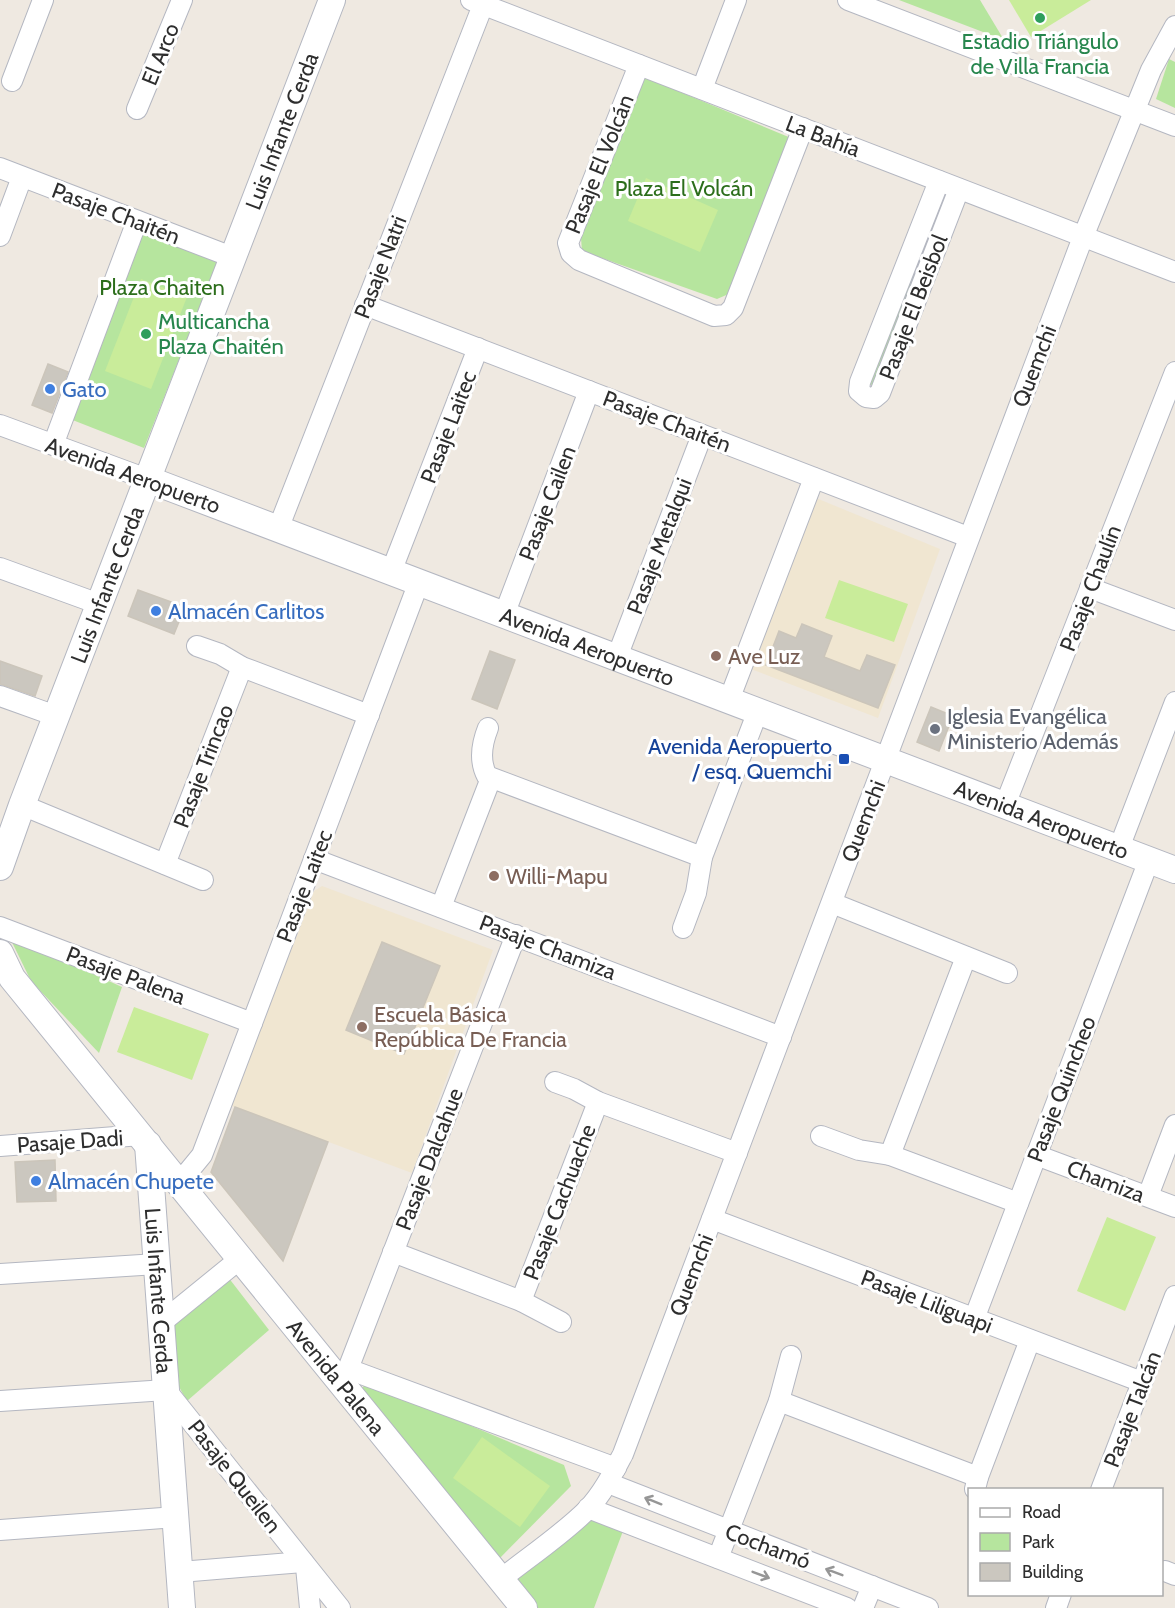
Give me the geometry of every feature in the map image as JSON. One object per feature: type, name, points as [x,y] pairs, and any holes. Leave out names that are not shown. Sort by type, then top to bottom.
[{"type":"street","points":[[12,81],[43,0]]},
{"type":"street","name":"El Arco","points":[[137,109],[182,0]]},
{"type":"street","name":"Luis Infante Cerda","points":[[0,867],[332,0]]},
{"type":"street","points":[[702,89],[736,0]]},
{"type":"street","points":[[848,0],[1175,126]]},
{"type":"street","name":"La Bahía","points":[[477,2],[1175,272]]},
{"type":"street","name":"Pasaje Natri","points":[[278,529],[365,305],[477,2]]},
{"type":"street","name":"Quemchi","points":[[501,1579],[568,1527],[588,1508],[612,1475],[636,1421],[1083,237],[1134,111],[1168,53],[1175,26]]},
{"type":"street","name":"Pasaje El Volcán","points":[[639,65],[568,243],[571,253],[579,260],[714,316],[726,315],[733,308],[803,128]]},
{"type":"street","name":"Pasaje Chaitén","points":[[0,168],[232,257]]},
{"type":"street","points":[[0,236],[22,177]]},
{"type":"street","name":"Pasaje El Beisbol","points":[[939,181],[860,382],[859,391],[866,397],[874,398],[880,393],[959,189]]},
{"type":"street","points":[[53,445],[137,221]]},
{"type":"street","name":"Pasaje Chaitén","points":[[365,305],[968,537]]},
{"type":"street","name":"Pasaje Laitec","points":[[391,572],[478,348]]},
{"type":"street","name":"Pasaje Chaulín","points":[[1005,805],[1175,372]]},
{"type":"street","name":"Pasaje Cailen","points":[[504,615],[589,391]]},
{"type":"street","name":"Avenida Aeropuerto","points":[[0,425],[1175,870]]},
{"type":"street","name":"Pasaje Metalqui","points":[[616,657],[702,435]]},
{"type":"street","points":[[729,700],[814,478]]},
{"type":"street","points":[[0,568],[99,604]]},
{"type":"street","name":"Pasaje Laitec","points":[[179,1183],[202,1155],[419,582]]},
{"type":"street","points":[[1090,588],[1175,620]]},
{"type":"street","points":[[197,646],[220,654],[242,667],[369,715]]},
{"type":"street","name":"Pasaje Trincao","points":[[165,864],[242,667]]},
{"type":"street","points":[[0,696],[56,716]]},
{"type":"street","points":[[1119,848],[1175,702]]},
{"type":"street","points":[[683,928],[699,880],[702,857],[758,711]]},
{"type":"street","points":[[488,728],[482,744],[484,772],[491,778],[702,857]]},
{"type":"street","points":[[441,907],[491,778]]},
{"type":"street","points":[[22,805],[203,880]]},
{"type":"street","name":"Pasaje Chamiza","points":[[314,859],[781,1036]]},
{"type":"street","name":"Pasaje Quincheo","points":[[974,1319],[1149,860]]},
{"type":"street","points":[[832,903],[1007,973]]},
{"type":"street","name":"Pasaje Palena","points":[[0,927],[252,1023]]},
{"type":"street","name":"Pasaje Dalcahue","points":[[343,1374],[516,935]]},
{"type":"street","points":[[0,953],[6,982],[145,1140]]},
{"type":"street","points":[[890,1155],[966,957]]},
{"type":"street","name":"Pasaje Cachuache","points":[[555,1082],[584,1093],[598,1102],[737,1153]]},
{"type":"street","name":"Pasaje Cachuache","points":[[521,1301],[598,1102]]},
{"type":"street","points":[[1148,1197],[1175,1125]]},
{"type":"street","points":[[821,1136],[860,1150],[890,1155],[1018,1203]]},
{"type":"street","name":"Luis Infante Cerda","points":[[145,1140],[157,1264],[182,1608]]},
{"type":"street","name":"Pasaje Dadi","points":[[0,1146],[145,1140]]},
{"type":"street","name":"Avenida Palena","points":[[145,1140],[241,1258],[343,1374],[524,1608]]},
{"type":"street","name":"Chamiza","points":[[1036,1155],[1175,1207]]},
{"type":"street","name":"Pasaje Liliguapi","points":[[712,1219],[1142,1382]]},
{"type":"street","name":"Pasaje Cachuache","points":[[393,1252],[521,1301],[561,1322]]},
{"type":"street","points":[[161,1323],[241,1258]]},
{"type":"street","points":[[0,1274],[157,1264]]},
{"type":"street","name":"Pasaje Talcán","points":[[1102,1488],[1142,1382],[1167,1338],[1175,1296]]},
{"type":"street","points":[[779,1401],[977,1483],[1030,1340]]},
{"type":"street","points":[[718,1558],[779,1401],[791,1356]]},
{"type":"street","name":"Cochamó","points":[[343,1374],[612,1475],[728,1531],[928,1608]]},
{"type":"street","points":[[0,1401],[166,1390]]},
{"type":"street","name":"Pasaje Queilen","points":[[166,1390],[340,1608]]},
{"type":"street","name":"Cochamó","points":[[588,1508],[847,1608]]},
{"type":"street","points":[[0,1530],[176,1517]]},
{"type":"street","points":[[305,1565],[310,1608]]},
{"type":"street","name":"Pasaje Queilen","points":[[180,1572],[305,1565]]},
{"type":"street","points":[[863,1608],[872,1586]]},
{"type":"shaded area","points":[[816,498],[940,549],[878,718],[751,669]]},
{"type":"shaded area","name":"Escuela Básica República De Francia","points":[[322,886],[493,950],[412,1173],[229,1105],[311,893]]},
{"type":"green space","points":[[899,0],[980,0],[1004,40]]},
{"type":"green space","name":"Estadio Triángulo de Villa Francia","points":[[1009,0],[1091,0],[1031,37]]},
{"type":"green space","points":[[1169,59],[1175,62],[1175,108],[1156,99]]},
{"type":"green space","name":"Plaza El Volcán","points":[[637,74],[791,138],[731,293],[717,299],[582,251],[581,238]]},
{"type":"green space","points":[[646,178],[718,210],[700,252],[628,221]]},
{"type":"green space","points":[[936,200],[948,205],[878,387],[866,383]]},
{"type":"green space","name":"Plaza Chaiten","points":[[138,232],[218,261],[144,448],[70,419]]},
{"type":"green space","name":"Multicancha Plaza Chaitén","points":[[141,279],[187,297],[151,389],[105,371]]},
{"type":"green space","points":[[839,580],[908,604],[894,642],[825,618]]},
{"type":"green space","points":[[9,936],[122,987],[99,1053],[31,981]]},
{"type":"green space","points":[[134,1007],[209,1034],[192,1080],[117,1052]]},
{"type":"green space","points":[[1107,1217],[1156,1237],[1125,1311],[1077,1291]]},
{"type":"green space","points":[[228,1277],[269,1330],[187,1401],[178,1385],[170,1323]]},
{"type":"green space","points":[[367,1382],[564,1465],[571,1486],[498,1560],[362,1388]]},
{"type":"green space","points":[[482,1437],[550,1486],[520,1527],[453,1478]]},
{"type":"green space","points":[[592,1520],[623,1531],[594,1608],[538,1608],[516,1580]]},
{"type":"building","name":"Gato","points":[[48,364],[68,372],[52,413],[32,405]]},
{"type":"building","name":"Almacén Carlitos","points":[[138,590],[185,607],[174,634],[128,616]]},
{"type":"building","points":[[802,624],[832,636],[824,657],[860,671],[867,655],[895,665],[878,708],[766,665],[779,631],[796,638]]},
{"type":"building","points":[[490,651],[515,660],[497,709],[472,699]]},
{"type":"building","points":[[0,661],[42,676],[35,696],[0,684]]},
{"type":"building","name":"Iglesia Evangélica Ministerio Además","points":[[931,707],[953,716],[939,751],[917,742]]},
{"type":"building","points":[[382,942],[440,966],[404,1054],[346,1030]]},
{"type":"building","points":[[235,1107],[328,1142],[283,1261],[211,1172]]},
{"type":"building","name":"Almacén Chupete","points":[[55,1160],[56,1201],[17,1202],[15,1162]]},
{"type":"place","name":"Estadio Triángulo de Villa Francia","points":[[1040,18]]},
{"type":"place","name":"Multicancha Plaza Chaitén","points":[[146,334]]},
{"type":"place","name":"Gato","points":[[50,389]]},
{"type":"place","name":"Almacén Carlitos","points":[[156,611]]},
{"type":"place","name":"Ave Luz","points":[[716,656]]},
{"type":"place","name":"Iglesia Evangélica Ministerio Además","points":[[935,729]]},
{"type":"place","name":"Avenida Aeropuerto / esq. Quemchi","points":[[844,759]]},
{"type":"place","name":"Willi-Mapu","points":[[494,876]]},
{"type":"place","name":"Escuela Básica República De Francia","points":[[362,1027]]},
{"type":"place","name":"Almacén Chupete","points":[[36,1181]]}]
